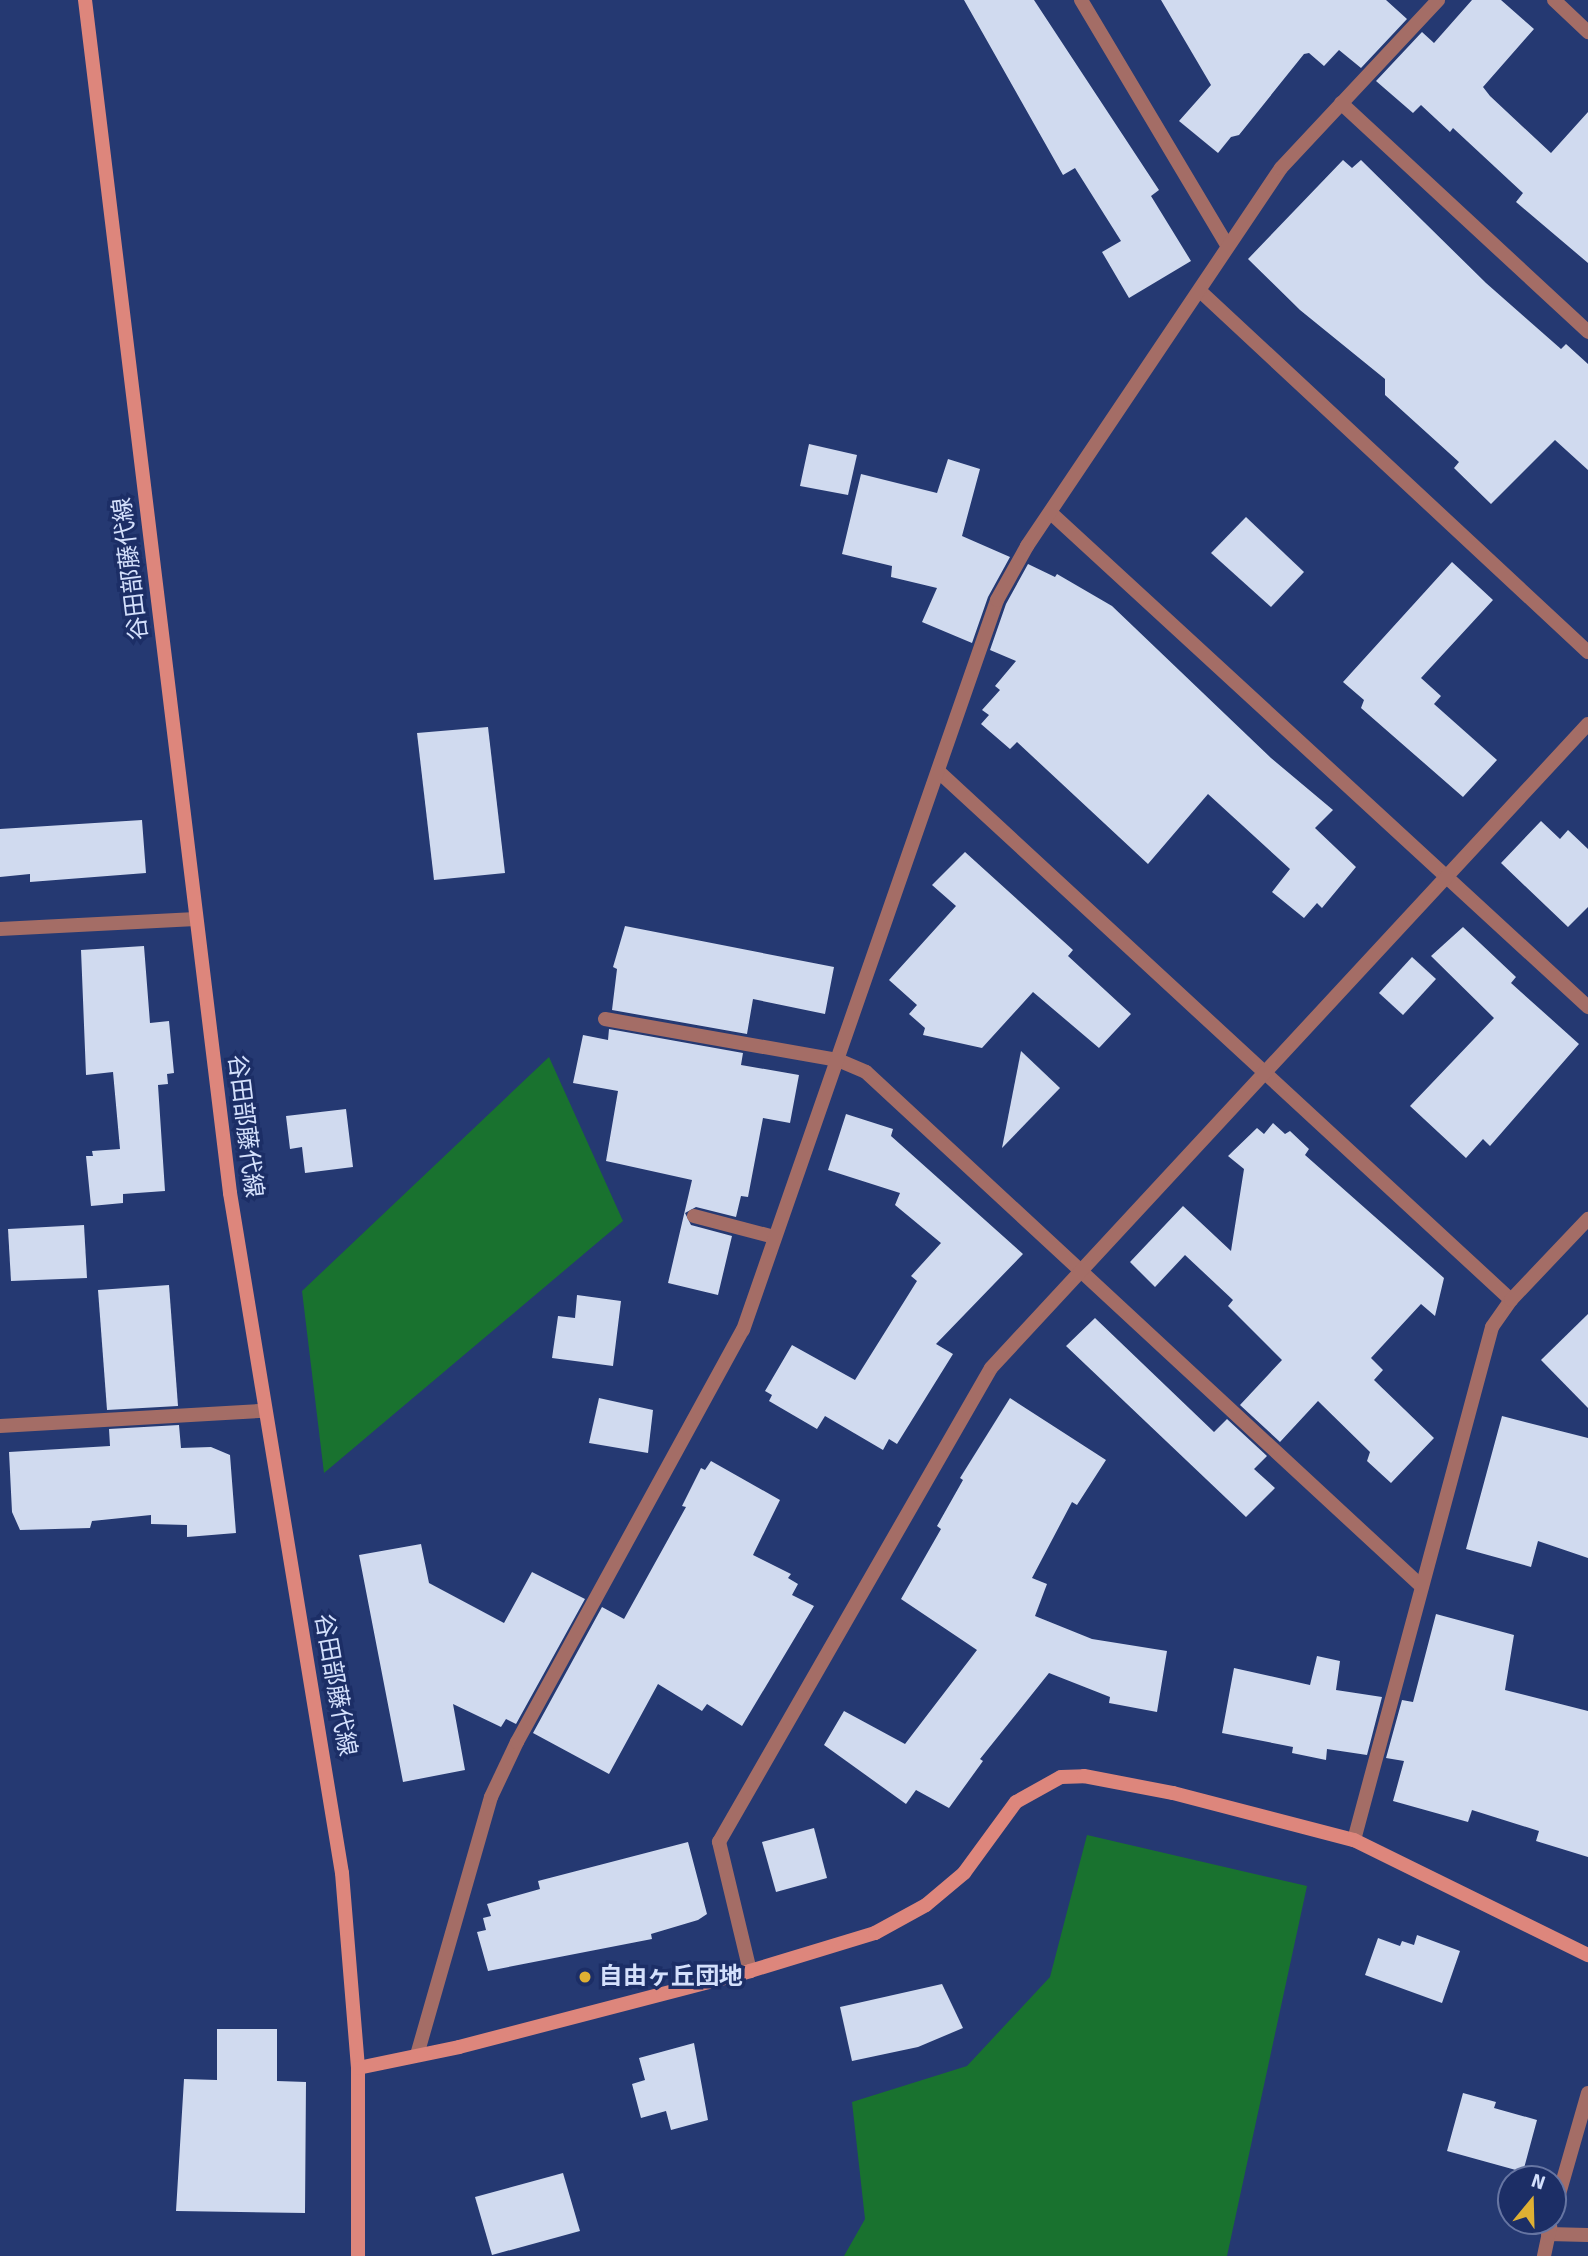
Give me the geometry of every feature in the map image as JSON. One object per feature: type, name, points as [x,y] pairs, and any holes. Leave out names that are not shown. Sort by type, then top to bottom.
[{"type":"main road","name":"谷田部藤代線","points":[[85,0],[230,1193],[342,1873],[358,2068],[358,2256]]},
{"type":"main road","points":[[358,2068],[750,1971],[875,1933],[926,1905],[964,1872],[1016,1802],[1060,1777],[1084,1776],[1173,1793],[1354,1840],[1588,1955]]},
{"type":"street","points":[[1081,0],[1227,245]]},
{"type":"street","points":[[417,2055],[491,1797],[517,1742],[743,1330],[998,600],[1227,245],[1281,168],[1438,0]]},
{"type":"street","points":[[1553,0],[1588,32]]},
{"type":"street","points":[[1341,103],[1588,332]]},
{"type":"street","points":[[1200,290],[1588,652]]},
{"type":"street","points":[[1052,513],[1588,1007]]},
{"type":"street","points":[[750,1971],[719,1842],[991,1368],[1588,724]]},
{"type":"street","points":[[938,771],[1511,1300]]},
{"type":"street","points":[[0,929],[196,919]]},
{"type":"street","points":[[605,1019],[838,1060],[866,1072],[1420,1585]]},
{"type":"street","points":[[694,1216],[774,1237]]},
{"type":"street","points":[[1354,1840],[1420,1585],[1492,1327],[1511,1300],[1588,1219]]},
{"type":"street","points":[[0,1426],[264,1411]]},
{"type":"street","points":[[1567,2167],[1588,2093]]},
{"type":"street","points":[[1567,2231],[1588,2235]]},
{"type":"street","points":[[1544,2256],[1548,2235]]},
{"type":"green space","points":[[549,1057],[623,1221],[324,1473],[302,1291]]},
{"type":"green space","points":[[1087,1835],[1307,1886],[1227,2256],[844,2256],[865,2219],[852,2102],[967,2066],[1050,1977]]},
{"type":"building","points":[[964,0],[1034,0],[1159,190],[1151,196],[1191,261],[1129,298],[1102,252],[1121,241],[1075,168],[1063,175]]},
{"type":"building","points":[[1161,0],[1386,0],[1407,19],[1361,68],[1339,50],[1324,66],[1309,53],[1304,54],[1239,135],[1231,137],[1218,153],[1179,121],[1211,85]]},
{"type":"building","points":[[1472,0],[1501,0],[1534,29],[1483,87],[1490,96],[1551,153],[1588,112],[1588,263],[1516,202],[1523,193],[1453,128],[1450,132],[1421,105],[1413,113],[1376,81],[1422,32],[1434,43]]},
{"type":"building","points":[[1343,160],[1352,168],[1361,160],[1486,283],[1561,349],[1566,344],[1588,364],[1588,470],[1555,440],[1491,504],[1454,468],[1459,462],[1385,395],[1385,379],[1300,310],[1248,259]]},
{"type":"building","points":[[809,444],[857,455],[848,495],[800,486]]},
{"type":"building","points":[[948,459],[980,469],[962,536],[1010,557],[988,597],[972,643],[922,622],[937,588],[891,577],[892,566],[842,554],[861,474],[937,493]]},
{"type":"building","points":[[1246,517],[1304,572],[1271,607],[1211,553]]},
{"type":"building","points":[[1452,562],[1493,600],[1421,678],[1441,696],[1434,704],[1497,760],[1463,797],[1361,708],[1364,700],[1343,682]]},
{"type":"building","points":[[1028,564],[1055,577],[1057,574],[1112,606],[1271,758],[1333,810],[1315,828],[1356,867],[1322,908],[1317,903],[1304,918],[1272,892],[1290,869],[1208,794],[1148,864],[1017,742],[1010,749],[981,724],[989,715],[982,710],[1000,690],[995,686],[1016,661],[990,650],[1006,604]]},
{"type":"building","points":[[488,727],[505,873],[434,880],[417,733]]},
{"type":"building","points":[[142,820],[146,873],[30,882],[30,874],[0,877],[0,829]]},
{"type":"building","points":[[1541,821],[1560,839],[1568,830],[1588,849],[1588,907],[1568,927],[1501,863]]},
{"type":"building","points":[[965,852],[1073,950],[1068,956],[1131,1014],[1099,1048],[1033,992],[982,1048],[923,1035],[925,1028],[909,1014],[917,1005],[889,980],[956,906],[932,885]]},
{"type":"building","points":[[625,926],[834,967],[825,1014],[753,999],[747,1034],[612,1010],[617,969],[613,967]]},
{"type":"building","points":[[1463,927],[1516,977],[1511,983],[1579,1044],[1490,1146],[1483,1139],[1466,1158],[1410,1106],[1494,1018],[1431,956]]},
{"type":"building","points":[[144,946],[150,1023],[169,1021],[174,1073],[167,1074],[168,1084],[158,1085],[165,1191],[123,1194],[123,1203],[91,1206],[86,1156],[93,1156],[92,1151],[120,1149],[113,1072],[86,1075],[81,950]]},
{"type":"building","points":[[1412,957],[1436,979],[1403,1015],[1379,993]]},
{"type":"building","points":[[609,1029],[743,1053],[741,1065],[799,1075],[790,1123],[763,1118],[748,1197],[741,1196],[736,1217],[696,1207],[685,1213],[691,1225],[732,1236],[718,1295],[668,1283],[692,1180],[606,1161],[618,1091],[573,1083],[583,1035],[608,1040]]},
{"type":"building","points":[[1021,1051],[1060,1088],[1002,1148]]},
{"type":"building","points":[[346,1109],[353,1167],[305,1173],[302,1147],[290,1149],[286,1116]]},
{"type":"building","points":[[846,1114],[893,1129],[891,1136],[1023,1254],[936,1344],[953,1354],[897,1444],[889,1439],[883,1450],[825,1416],[817,1429],[769,1401],[772,1395],[765,1391],[792,1345],[855,1380],[917,1281],[911,1276],[941,1243],[895,1205],[900,1193],[828,1170]]},
{"type":"building","points":[[1273,1123],[1285,1134],[1290,1131],[1309,1149],[1305,1155],[1444,1278],[1435,1316],[1421,1304],[1371,1358],[1383,1370],[1374,1380],[1434,1438],[1391,1483],[1367,1461],[1370,1452],[1318,1401],[1280,1442],[1240,1405],[1282,1360],[1228,1306],[1233,1300],[1185,1255],[1155,1287],[1130,1262],[1183,1206],[1231,1251],[1244,1169],[1228,1156],[1257,1128],[1264,1134]]},
{"type":"building","points":[[84,1225],[87,1278],[11,1281],[8,1229]]},
{"type":"building","points":[[169,1285],[178,1406],[107,1410],[98,1290]]},
{"type":"building","points":[[577,1295],[621,1301],[613,1366],[552,1358],[558,1316],[575,1318]]},
{"type":"building","points":[[1588,1314],[1588,1408],[1541,1360]]},
{"type":"building","points":[[1095,1318],[1214,1432],[1227,1419],[1267,1456],[1254,1469],[1275,1488],[1246,1517],[1066,1346]]},
{"type":"building","points":[[599,1398],[653,1410],[648,1453],[589,1443]]},
{"type":"building","points":[[1010,1398],[1106,1460],[1077,1505],[1072,1502],[1032,1578],[1047,1584],[1035,1616],[1092,1639],[1167,1651],[1157,1712],[1109,1703],[1110,1697],[1049,1673],[980,1759],[983,1761],[949,1808],[916,1790],[906,1804],[824,1745],[844,1711],[905,1744],[977,1650],[901,1599],[941,1529],[937,1526],[963,1480],[960,1478]]},
{"type":"building","points":[[1502,1416],[1588,1438],[1588,1558],[1538,1541],[1531,1567],[1466,1549]]},
{"type":"building","points":[[179,1425],[181,1448],[211,1447],[230,1455],[236,1533],[187,1537],[187,1525],[151,1524],[151,1515],[92,1521],[90,1528],[20,1530],[12,1512],[9,1452],[110,1446],[109,1429]]},
{"type":"building","points":[[711,1461],[780,1500],[753,1555],[791,1574],[788,1578],[798,1584],[792,1595],[814,1606],[742,1726],[707,1704],[702,1711],[658,1684],[609,1774],[533,1733],[602,1607],[624,1619],[686,1507],[682,1506],[701,1468],[705,1470]]},
{"type":"building","points":[[421,1544],[429,1583],[504,1623],[532,1572],[585,1599],[516,1724],[506,1719],[501,1727],[453,1704],[465,1770],[403,1782],[359,1555]]},
{"type":"building","points":[[1436,1614],[1514,1635],[1505,1690],[1588,1711],[1588,1857],[1536,1841],[1539,1831],[1472,1810],[1468,1822],[1393,1801],[1404,1761],[1386,1758],[1402,1700],[1413,1702]]},
{"type":"building","points":[[1317,1656],[1340,1661],[1336,1690],[1382,1697],[1367,1755],[1327,1749],[1326,1760],[1292,1753],[1293,1747],[1222,1733],[1234,1668],[1310,1685]]},
{"type":"building","points":[[814,1828],[827,1878],[776,1892],[762,1842]]},
{"type":"building","points":[[688,1842],[707,1914],[698,1920],[651,1934],[652,1939],[488,1971],[477,1932],[486,1930],[483,1918],[491,1916],[487,1904],[540,1889],[538,1881]]},
{"type":"building","points":[[1417,1935],[1460,1951],[1442,2003],[1365,1975],[1378,1938],[1400,1946],[1402,1941],[1414,1945]]},
{"type":"building","points":[[942,1984],[963,2028],[918,2047],[852,2061],[840,2007]]},
{"type":"building","points":[[217,2029],[277,2029],[277,2081],[306,2082],[305,2213],[176,2211],[184,2079],[217,2080]]},
{"type":"building","points":[[694,2043],[708,2120],[671,2130],[666,2111],[641,2118],[632,2084],[645,2080],[639,2058]]},
{"type":"building","points":[[1463,2093],[1496,2102],[1494,2108],[1537,2120],[1525,2165],[1498,2165],[1447,2151]]},
{"type":"building","points":[[563,2173],[580,2231],[492,2255],[475,2197]]},
{"type":"place","name":"自由ヶ丘団地","points":[[585,1977]]}]
